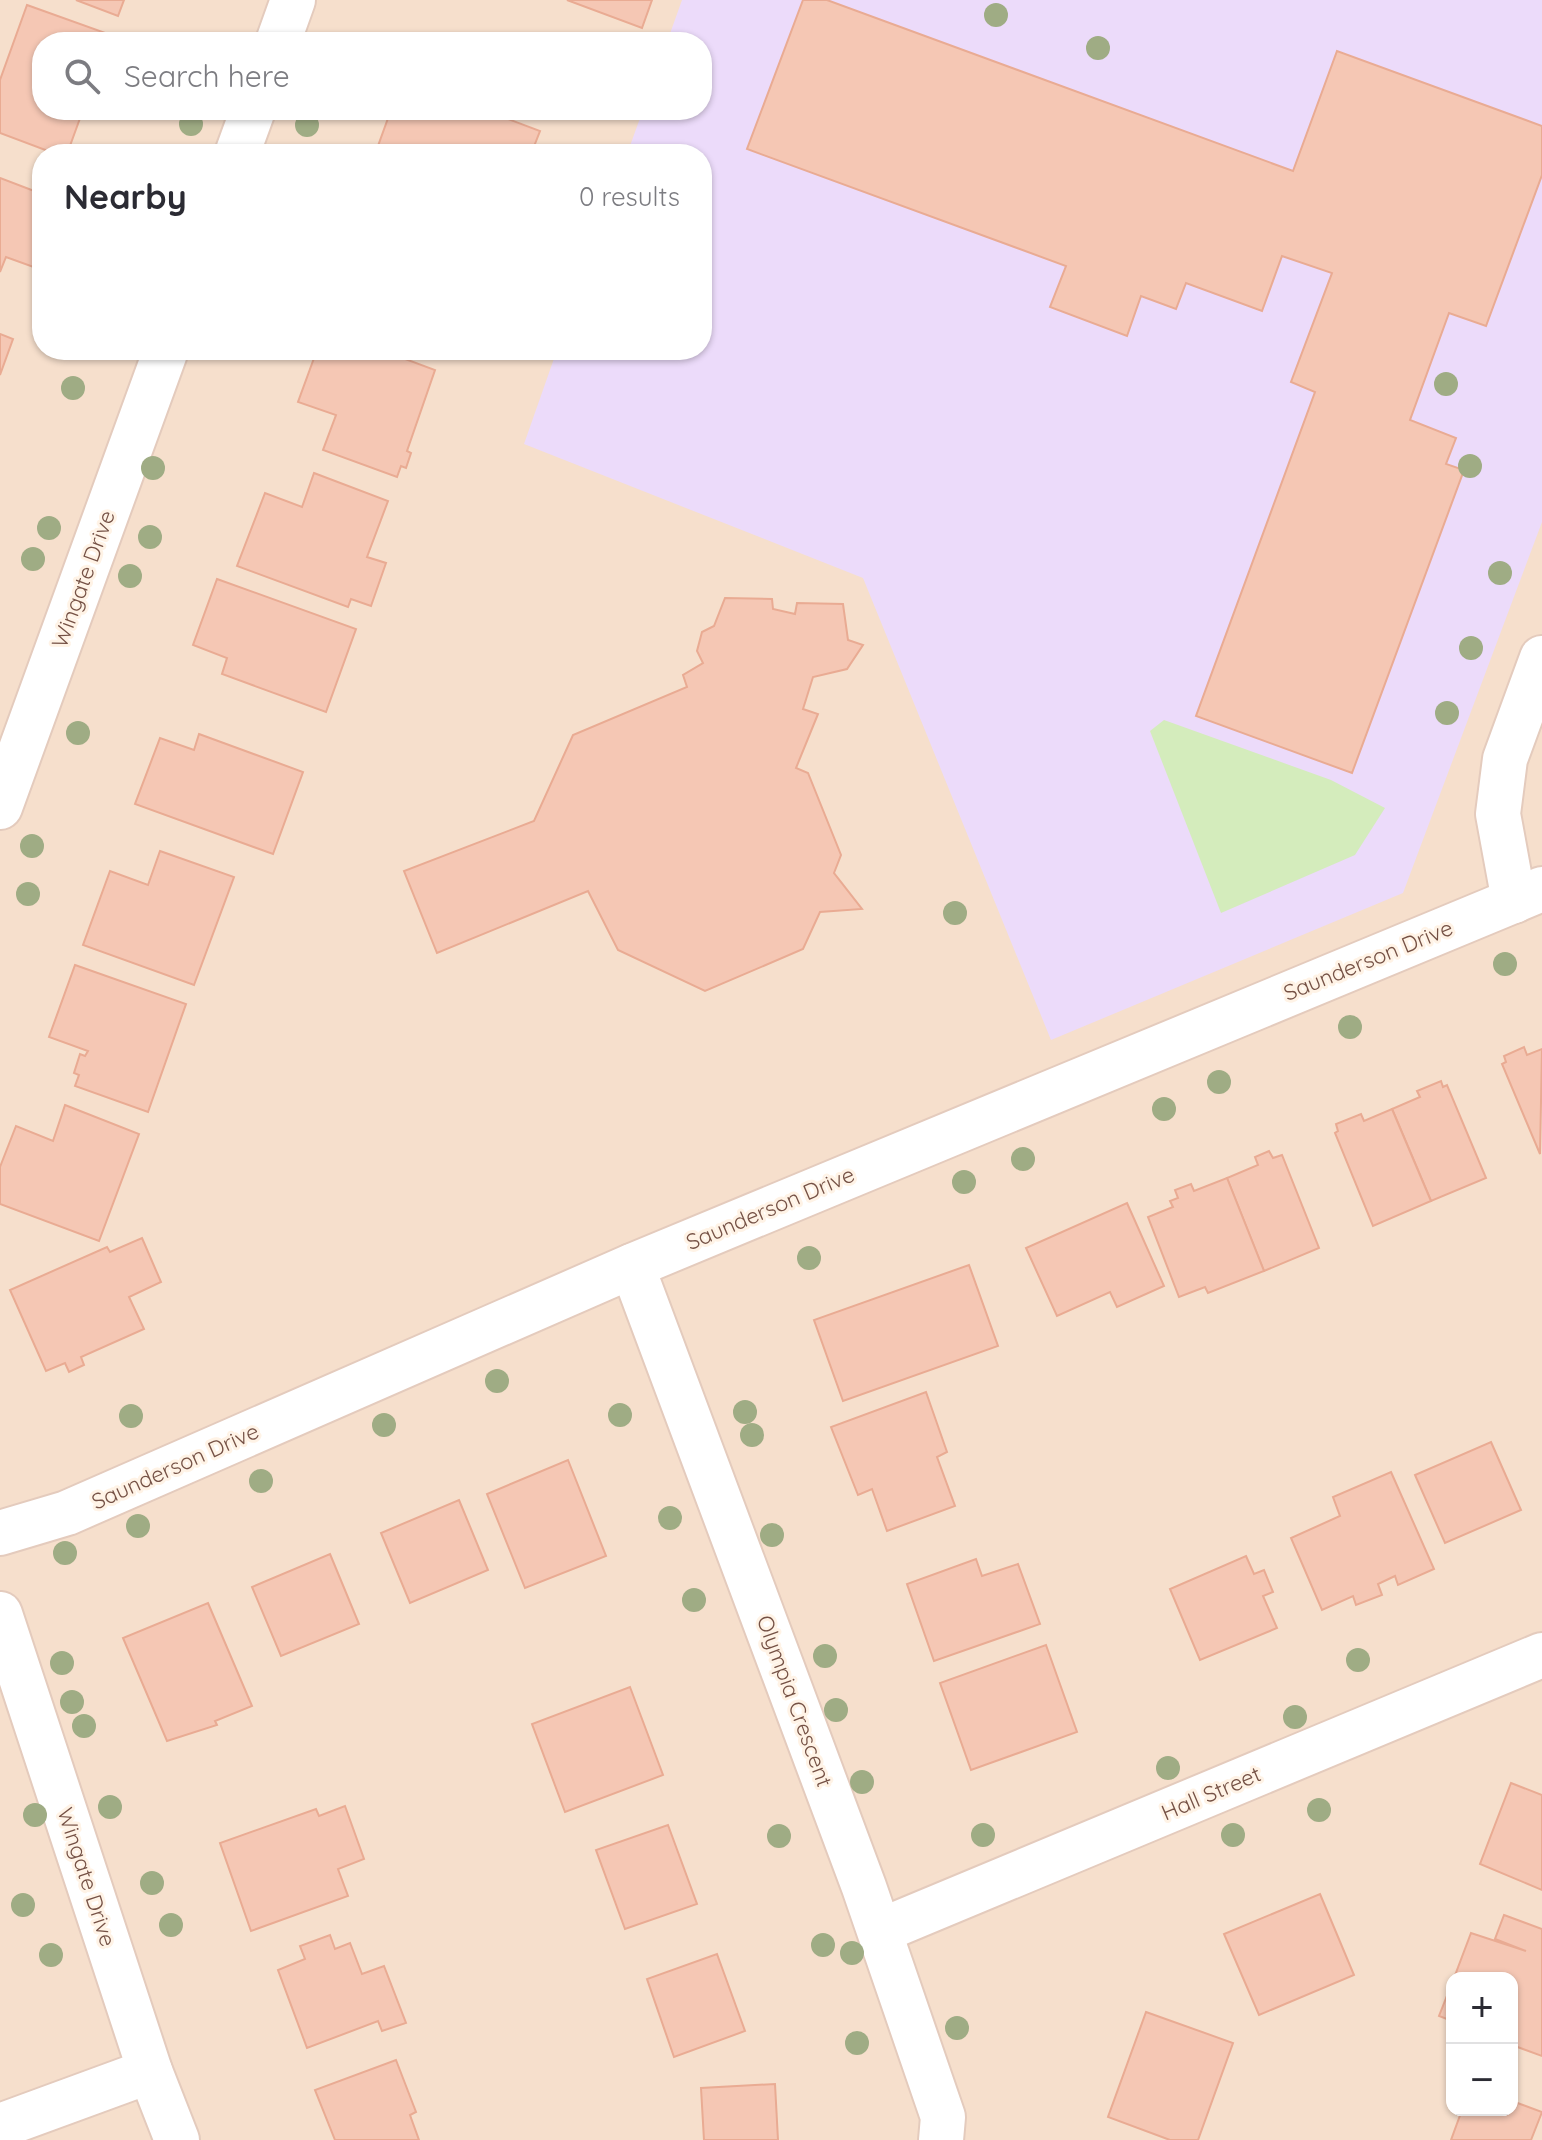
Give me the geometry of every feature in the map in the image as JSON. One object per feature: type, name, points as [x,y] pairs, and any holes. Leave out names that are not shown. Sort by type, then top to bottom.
[{"type":"street","points":[[282,32],[293,0]]},
{"type":"street","points":[[241,144],[249,120]]},
{"type":"street","name":"Wingate Drive","points":[[0,807],[162,360]]},
{"type":"street","points":[[1528,895],[1498,814],[1505,759],[1542,658]]},
{"type":"street","name":"Saunderson Drive","points":[[0,1533],[67,1513],[632,1266],[1528,895]]},
{"type":"street","name":"Olympia Crescent","points":[[632,1266],[880,1931],[943,2117],[941,2140]]},
{"type":"street","name":"Wingate Drive","points":[[0,1614],[150,2071],[177,2140]]},
{"type":"street","name":"Hall Street","points":[[880,1931],[1542,1655]]},
{"type":"street","points":[[0,2126],[150,2071]]},
{"type":"shaded area","points":[[0,0],[1542,0],[1542,2140],[0,2140]]},
{"type":"shaded area","points":[[682,0],[1542,0],[1542,522],[1403,893],[1051,1040],[863,578],[524,444],[553,360],[712,360],[712,144],[631,144],[639,120],[712,120],[712,32],[671,32]]},
{"type":"green space","points":[[1164,720],[1331,780],[1385,808],[1355,855],[1221,913],[1150,731]]},
{"type":"building","points":[[76,0],[124,0],[118,16]]},
{"type":"building","points":[[567,0],[652,0],[642,28]]},
{"type":"building","points":[[803,0],[827,0],[1293,171],[1337,51],[1542,126],[1542,175],[1486,326],[1449,313],[1410,420],[1456,438],[1446,464],[1464,470],[1352,773],[1196,716],[1315,392],[1291,382],[1332,273],[1282,256],[1262,311],[1186,283],[1176,309],[1141,296],[1127,336],[1050,307],[1066,266],[747,149]]},
{"type":"building","points":[[27,5],[103,32],[32,32],[32,120],[79,120],[71,144],[32,145],[0,133],[0,80]]},
{"type":"building","points":[[387,120],[511,120],[540,131],[535,144],[379,144]]},
{"type":"building","points":[[0,178],[32,190],[32,266],[6,257],[0,272]]},
{"type":"building","points":[[0,334],[13,339],[0,375]]},
{"type":"building","points":[[313,360],[408,360],[435,370],[407,451],[411,453],[406,468],[401,466],[397,477],[323,450],[336,415],[298,402]]},
{"type":"building","points":[[314,473],[388,501],[367,557],[386,563],[371,606],[351,599],[348,607],[237,566],[265,493],[302,507]]},
{"type":"building","points":[[217,579],[356,629],[326,712],[222,674],[227,658],[193,645]]},
{"type":"building","points":[[725,598],[772,599],[773,609],[795,614],[797,603],[843,604],[848,640],[863,645],[847,669],[813,677],[803,709],[818,714],[796,768],[808,773],[841,855],[834,873],[862,909],[820,912],[803,949],[705,991],[618,950],[588,891],[437,953],[404,871],[534,821],[573,735],[687,687],[683,675],[703,663],[697,651],[702,632],[714,626]]},
{"type":"building","points":[[199,734],[303,772],[273,854],[135,804],[160,738],[194,750]]},
{"type":"building","points":[[160,851],[234,877],[194,985],[83,945],[110,871],[148,885]]},
{"type":"building","points":[[75,965],[186,1004],[148,1112],[75,1086],[79,1075],[74,1073],[80,1054],[85,1056],[88,1051],[49,1037]]},
{"type":"building","points":[[1524,1047],[1527,1055],[1542,1049],[1540,1154],[1502,1064],[1506,1062],[1504,1056]]},
{"type":"building","points":[[1441,1081],[1443,1087],[1447,1085],[1486,1178],[1431,1201],[1392,1109],[1420,1097],[1417,1091]]},
{"type":"building","points":[[65,1105],[139,1134],[99,1241],[0,1204],[0,1167],[16,1126],[53,1141]]},
{"type":"building","points":[[1392,1109],[1431,1201],[1373,1226],[1335,1133],[1338,1131],[1336,1124],[1361,1114],[1364,1121]]},
{"type":"building","points":[[1269,1151],[1273,1158],[1282,1155],[1319,1248],[1264,1271],[1227,1178],[1258,1165],[1255,1157]]},
{"type":"building","points":[[1227,1178],[1264,1271],[1208,1293],[1205,1287],[1179,1297],[1148,1217],[1173,1207],[1170,1201],[1178,1198],[1175,1190],[1191,1184],[1194,1191]]},
{"type":"building","points":[[1127,1203],[1164,1286],[1117,1307],[1110,1292],[1057,1316],[1026,1248]]},
{"type":"building","points":[[142,1238],[161,1282],[129,1297],[144,1329],[81,1357],[84,1365],[69,1372],[65,1363],[46,1371],[10,1290],[107,1247],[110,1252]]},
{"type":"building","points":[[969,1265],[998,1346],[843,1401],[814,1320]]},
{"type":"building","points":[[926,1392],[947,1452],[937,1457],[955,1506],[887,1531],[872,1489],[858,1495],[831,1427]]},
{"type":"building","points":[[1491,1442],[1521,1510],[1445,1543],[1415,1475]]},
{"type":"building","points":[[568,1460],[606,1556],[525,1588],[487,1494]]},
{"type":"building","points":[[1391,1472],[1434,1569],[1398,1585],[1395,1576],[1378,1584],[1382,1595],[1356,1605],[1353,1596],[1322,1610],[1291,1538],[1340,1516],[1333,1497]]},
{"type":"building","points":[[459,1500],[488,1570],[410,1603],[381,1533]]},
{"type":"building","points":[[330,1554],[359,1624],[281,1656],[252,1587]]},
{"type":"building","points":[[1246,1556],[1254,1574],[1264,1570],[1273,1592],[1263,1596],[1277,1628],[1200,1660],[1170,1589]]},
{"type":"building","points":[[976,1559],[982,1576],[1018,1564],[1040,1624],[934,1661],[907,1584]]},
{"type":"building","points":[[208,1603],[252,1706],[215,1721],[217,1725],[167,1741],[123,1638]]},
{"type":"building","points":[[1046,1645],[1077,1732],[971,1770],[940,1683]]},
{"type":"building","points":[[630,1687],[663,1775],[565,1812],[532,1724]]},
{"type":"building","points":[[1511,1783],[1542,1795],[1542,1890],[1480,1864]]},
{"type":"building","points":[[345,1806],[364,1859],[338,1869],[348,1896],[251,1931],[220,1843],[316,1809],[319,1816]]},
{"type":"building","points":[[668,1825],[697,1904],[625,1929],[596,1850]]},
{"type":"building","points":[[1320,1894],[1354,1975],[1259,2015],[1224,1934]]},
{"type":"building","points":[[1504,1915],[1542,1929],[1542,2056],[1518,2047],[1518,1972],[1456,1972],[1471,1933],[1526,1951],[1495,1939]]},
{"type":"building","points":[[330,1935],[335,1949],[350,1943],[362,1974],[384,1966],[406,2023],[382,2031],[378,2021],[307,2048],[278,1970],[305,1959],[300,1946]]},
{"type":"building","points":[[717,1954],[745,2031],[674,2057],[647,1979]]},
{"type":"building","points":[[1446,1998],[1446,2019],[1439,2016]]},
{"type":"building","points":[[1146,2012],[1233,2043],[1198,2140],[1170,2140],[1108,2117]]},
{"type":"building","points":[[396,2060],[416,2112],[410,2115],[419,2140],[335,2140],[315,2090]]},
{"type":"building","points":[[775,2084],[778,2140],[704,2140],[701,2088]]},
{"type":"building","points":[[1518,2103],[1542,2112],[1531,2140],[1451,2140],[1460,2116],[1518,2116]]}]
